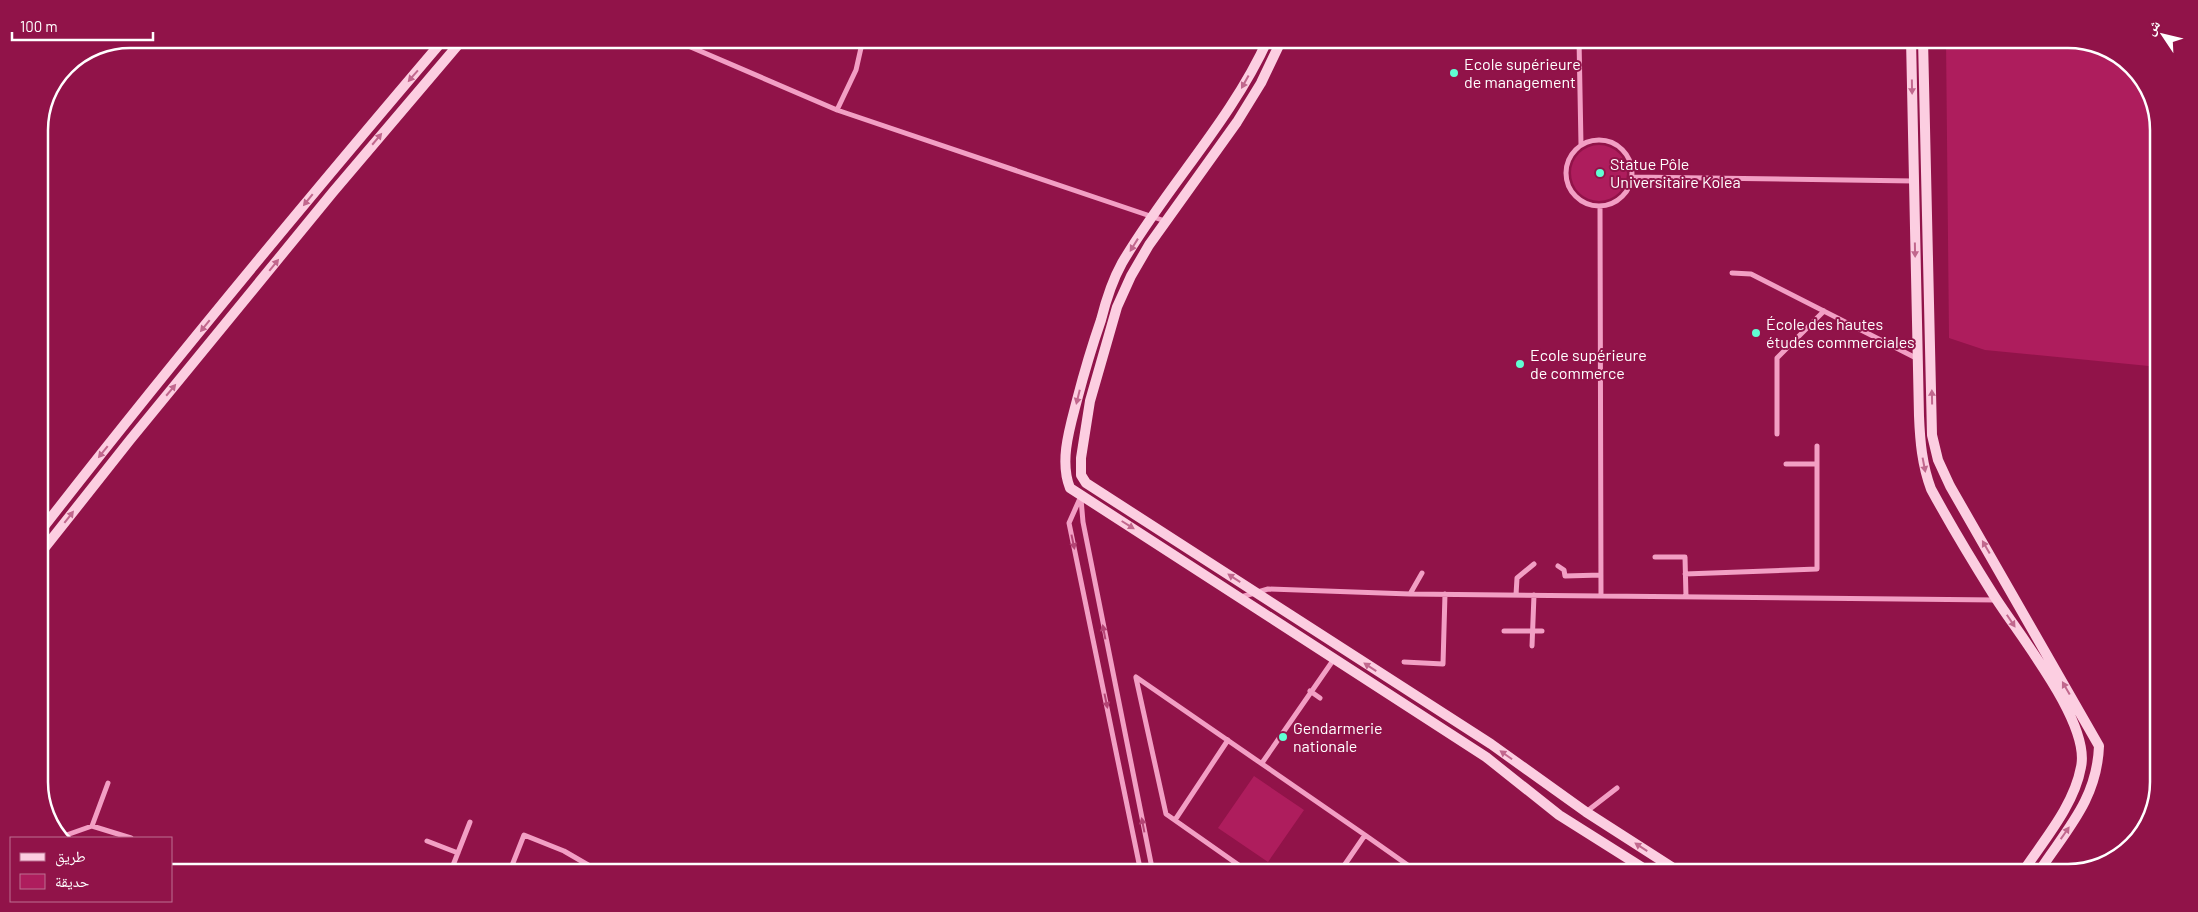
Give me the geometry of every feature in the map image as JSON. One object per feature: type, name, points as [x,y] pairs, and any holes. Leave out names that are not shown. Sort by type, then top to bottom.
[{"type":"main road","points":[[48,522],[172,367],[437,48]]},
{"type":"main road","points":[[48,544],[130,440],[333,192],[455,48]]},
{"type":"main road","points":[[1263,48],[1238,95],[1153,216],[1121,265],[1111,286],[1067,438],[1066,480],[1070,488],[1081,496],[1486,757],[1560,815],[1637,864]]},
{"type":"main road","points":[[1278,48],[1261,83],[1237,122],[1166,221],[1131,276],[1118,307],[1090,401],[1081,458],[1081,475],[1086,483],[1491,744],[1586,812],[1668,864]]},
{"type":"main road","points":[[1911,48],[1920,448],[1924,471],[1930,489],[1997,600],[2058,692],[2076,728],[2082,750],[2082,766],[2076,788],[2028,864]]},
{"type":"main road","points":[[1923,48],[1932,435],[1938,460],[1950,486],[2099,746],[2098,767],[2092,789],[2078,816],[2044,864]]},
{"type":"main road","points":[[1081,496],[1086,483]]},
{"type":"street","points":[[693,48],[837,110],[1166,221]]},
{"type":"street","points":[[837,110],[856,70],[861,48]]},
{"type":"street","points":[[1579,48],[1581,145]]},
{"type":"street","points":[[1599,140],[1617,145],[1629,159],[1632,177],[1624,194],[1618,200],[1600,206],[1582,202],[1569,188],[1566,169],[1574,152],[1581,145],[1599,140]]},
{"type":"street","points":[[1632,177],[1914,181]]},
{"type":"street","points":[[1600,206],[1600,596]]},
{"type":"street","points":[[1732,273],[1750,274],[1918,359]]},
{"type":"street","points":[[1777,434],[1777,358],[1824,311]]},
{"type":"street","points":[[1685,574],[1818,569],[1817,446]]},
{"type":"street","points":[[1786,464],[1817,464]]},
{"type":"street","points":[[1081,496],[1069,523],[1139,864]]},
{"type":"street","points":[[1081,496],[1082,522],[1151,864]]},
{"type":"street","points":[[1655,557],[1685,557],[1686,597]]},
{"type":"street","points":[[1516,595],[1517,578],[1534,564]]},
{"type":"street","points":[[1558,566],[1564,570],[1565,576],[1601,575]]},
{"type":"street","points":[[1410,594],[1422,573]]},
{"type":"street","points":[[1240,598],[1268,589],[1410,594],[1997,600]]},
{"type":"street","points":[[1404,662],[1442,664],[1446,594]]},
{"type":"street","points":[[1532,646],[1534,595]]},
{"type":"street","points":[[1504,630],[1542,631]]},
{"type":"street","points":[[1262,763],[1310,691],[1334,659]]},
{"type":"street","points":[[1237,864],[1166,814],[1136,677],[1406,864]]},
{"type":"street","points":[[1310,691],[1320,698]]},
{"type":"street","points":[[1174,820],[1228,740]]},
{"type":"street","points":[[92,826],[108,782]]},
{"type":"street","points":[[1586,812],[1617,788]]},
{"type":"street","points":[[454,864],[470,822]]},
{"type":"street","points":[[66,835],[92,826],[128,837]]},
{"type":"street","points":[[513,864],[524,835],[564,851],[586,864]]},
{"type":"street","points":[[1346,864],[1365,835]]},
{"type":"street","points":[[427,841],[458,853]]},
{"type":"green space","points":[[1946,48],[2069,48],[2085,49],[2110,58],[2127,71],[2137,84],[2149,113],[2150,366],[1985,350],[1949,338]]},
{"type":"green space","points":[[1599,145],[1610,147],[1619,153],[1625,162],[1627,173],[1625,184],[1619,193],[1610,199],[1599,201],[1588,199],[1579,193],[1573,184],[1571,173],[1573,162],[1579,153],[1588,147]]},
{"type":"green space","points":[[1254,776],[1304,810],[1268,862],[1218,828]]},
{"type":"place","name":"Ecole supérieure de management","points":[[1454,73]]},
{"type":"place","name":"Statue Pôle Universitaire Kolea","points":[[1600,173]]},
{"type":"place","name":"École des hautes études commerciales","points":[[1756,333]]},
{"type":"place","name":"Ecole supérieure de commerce","points":[[1520,364]]},
{"type":"place","name":"Gendarmerie nationale","points":[[1283,737]]}]
